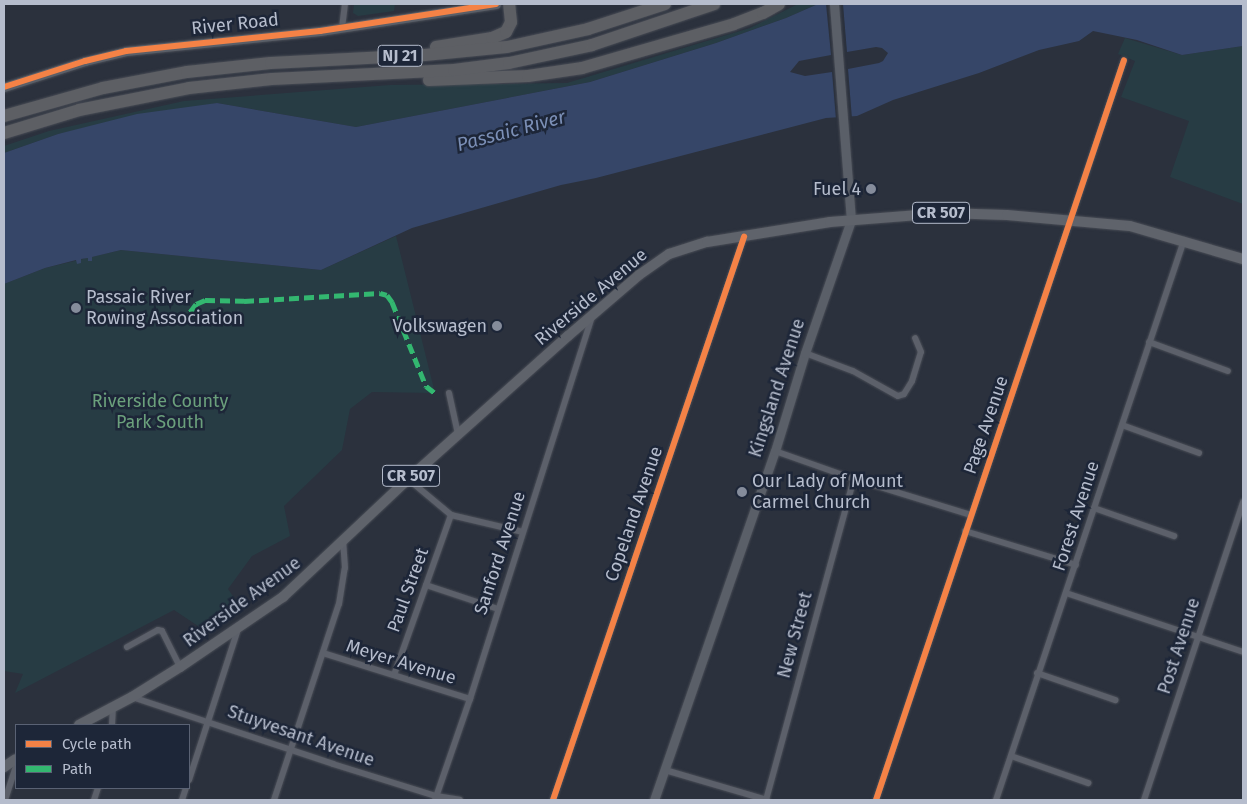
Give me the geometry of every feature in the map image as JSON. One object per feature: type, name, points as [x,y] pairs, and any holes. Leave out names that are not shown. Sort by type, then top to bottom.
[{"type":"highway","points":[[299,61],[437,46],[500,36],[506,32],[511,22],[508,4]]},
{"type":"highway","name":"NJ 21","points":[[4,116],[75,94],[158,76],[225,67],[434,54],[507,46],[588,29],[665,4]]},
{"type":"highway","name":"NJ 21","points":[[4,134],[79,110],[171,91],[272,79],[472,68],[538,58],[620,37],[714,4]]},
{"type":"highway","points":[[393,73],[413,80],[528,76],[565,71],[611,60],[734,24],[763,13],[779,4]]},
{"type":"main road","name":"River Road","points":[[4,87],[85,61],[126,52],[342,28],[496,4]]},
{"type":"main road","name":"Kingsland Avenue","points":[[654,800],[775,451],[805,353],[851,220],[834,4]]},
{"type":"main road","name":"Riverside Avenue","points":[[81,724],[132,697],[180,668],[283,597],[318,566],[343,539],[458,434],[592,315],[652,264],[669,254],[708,242],[851,220],[944,213],[1071,220],[1130,226],[1184,240],[1243,259]]},
{"type":"main road","points":[[4,766],[15,760]]},
{"type":"street","points":[[342,28],[345,4]]},
{"type":"street","name":"Page Avenue","points":[[876,800],[1124,60]]},
{"type":"street","name":"Copeland Avenue","points":[[553,800],[744,236]]},
{"type":"street","name":"Forest Avenue","points":[[996,800],[1037,673],[1076,565],[1184,240]]},
{"type":"street","name":"Sanford Avenue","points":[[436,798],[470,699],[592,315]]},
{"type":"street","points":[[805,353],[853,371],[898,396],[904,394],[912,381],[920,352],[915,338]]},
{"type":"street","points":[[1149,342],[1228,371]]},
{"type":"street","points":[[449,393],[458,434]]},
{"type":"street","points":[[1122,425],[1199,453]]},
{"type":"street","points":[[775,451],[854,479],[971,515]]},
{"type":"street","points":[[408,479],[451,514],[523,532]]},
{"type":"street","name":"New Street","points":[[767,800],[854,479]]},
{"type":"street","name":"Post Avenue","points":[[1144,800],[1243,502]]},
{"type":"street","points":[[1094,508],[1174,536]]},
{"type":"street","name":"Paul Street","points":[[394,675],[451,514]]},
{"type":"street","points":[[966,531],[1076,565]]},
{"type":"street","points":[[274,800],[323,653],[343,586],[343,539]]},
{"type":"street","points":[[426,585],[498,609]]},
{"type":"street","points":[[1066,593],[1243,652]]},
{"type":"street","points":[[190,777],[238,629]]},
{"type":"street","points":[[127,646],[158,630],[162,631],[180,668]]},
{"type":"street","name":"Meyer Avenue","points":[[323,653],[470,699]]},
{"type":"street","points":[[1037,673],[1115,700]]},
{"type":"street","name":"Stuyvesant Avenue","points":[[132,697],[208,720],[436,798],[460,800]]},
{"type":"street","points":[[112,724],[113,707]]},
{"type":"street","points":[[1011,756],[1088,783]]},
{"type":"street","points":[[5,800],[15,769]]},
{"type":"street","points":[[665,770],[767,800]]},
{"type":"green space","points":[[354,4],[395,4],[394,11],[358,16],[353,13]]},
{"type":"green space","points":[[798,4],[818,4],[786,18],[716,43],[590,82],[356,127],[217,103],[58,134],[4,153],[4,146],[49,131],[184,101],[390,85],[567,83],[750,28]]},
{"type":"green space","points":[[1125,38],[1182,55],[1243,46],[1243,204],[1170,177],[1189,121],[1121,97],[1135,61],[1118,54]]},
{"type":"green space","name":"Riverside County Park South","points":[[396,236],[435,393],[372,392],[350,409],[342,450],[284,506],[290,536],[252,556],[228,589],[242,609],[199,638],[198,626],[174,610],[15,693],[23,674],[4,671],[4,284],[45,268],[121,250],[321,270]]},
{"type":"water","name":"Passaic River","points":[[818,4],[1243,4],[1243,46],[1182,55],[1137,40],[1093,31],[1079,41],[1039,50],[979,73],[893,100],[857,116],[826,118],[596,178],[561,185],[412,228],[321,270],[121,250],[92,257],[92,261],[88,261],[88,258],[81,259],[81,263],[77,264],[76,260],[45,268],[4,284],[4,153],[58,134],[137,114],[217,103],[356,127],[590,82],[716,43],[786,18]]},
{"type":"pier","points":[[826,4],[843,4],[847,52],[876,47],[882,48],[888,53],[883,61],[879,63],[848,69],[852,119],[836,120],[832,72],[805,76],[790,72],[799,61],[831,55]]},
{"type":"marked path","points":[[190,312],[196,304],[205,300],[244,301],[380,293],[387,295],[392,302],[426,386],[435,393]]},
{"type":"cycle path","points":[[4,87],[85,61],[126,51],[320,31],[496,4]]},
{"type":"cycle path","points":[[876,800],[1124,60]]},
{"type":"cycle path","points":[[553,800],[744,237]]},
{"type":"place","name":"Fuel 4","points":[[871,189]]},
{"type":"place","name":"Passaic River Rowing Association","points":[[76,308]]},
{"type":"place","name":"Volkswagen","points":[[497,326]]},
{"type":"place","name":"Our Lady of Mount Carmel Church","points":[[742,492]]}]
